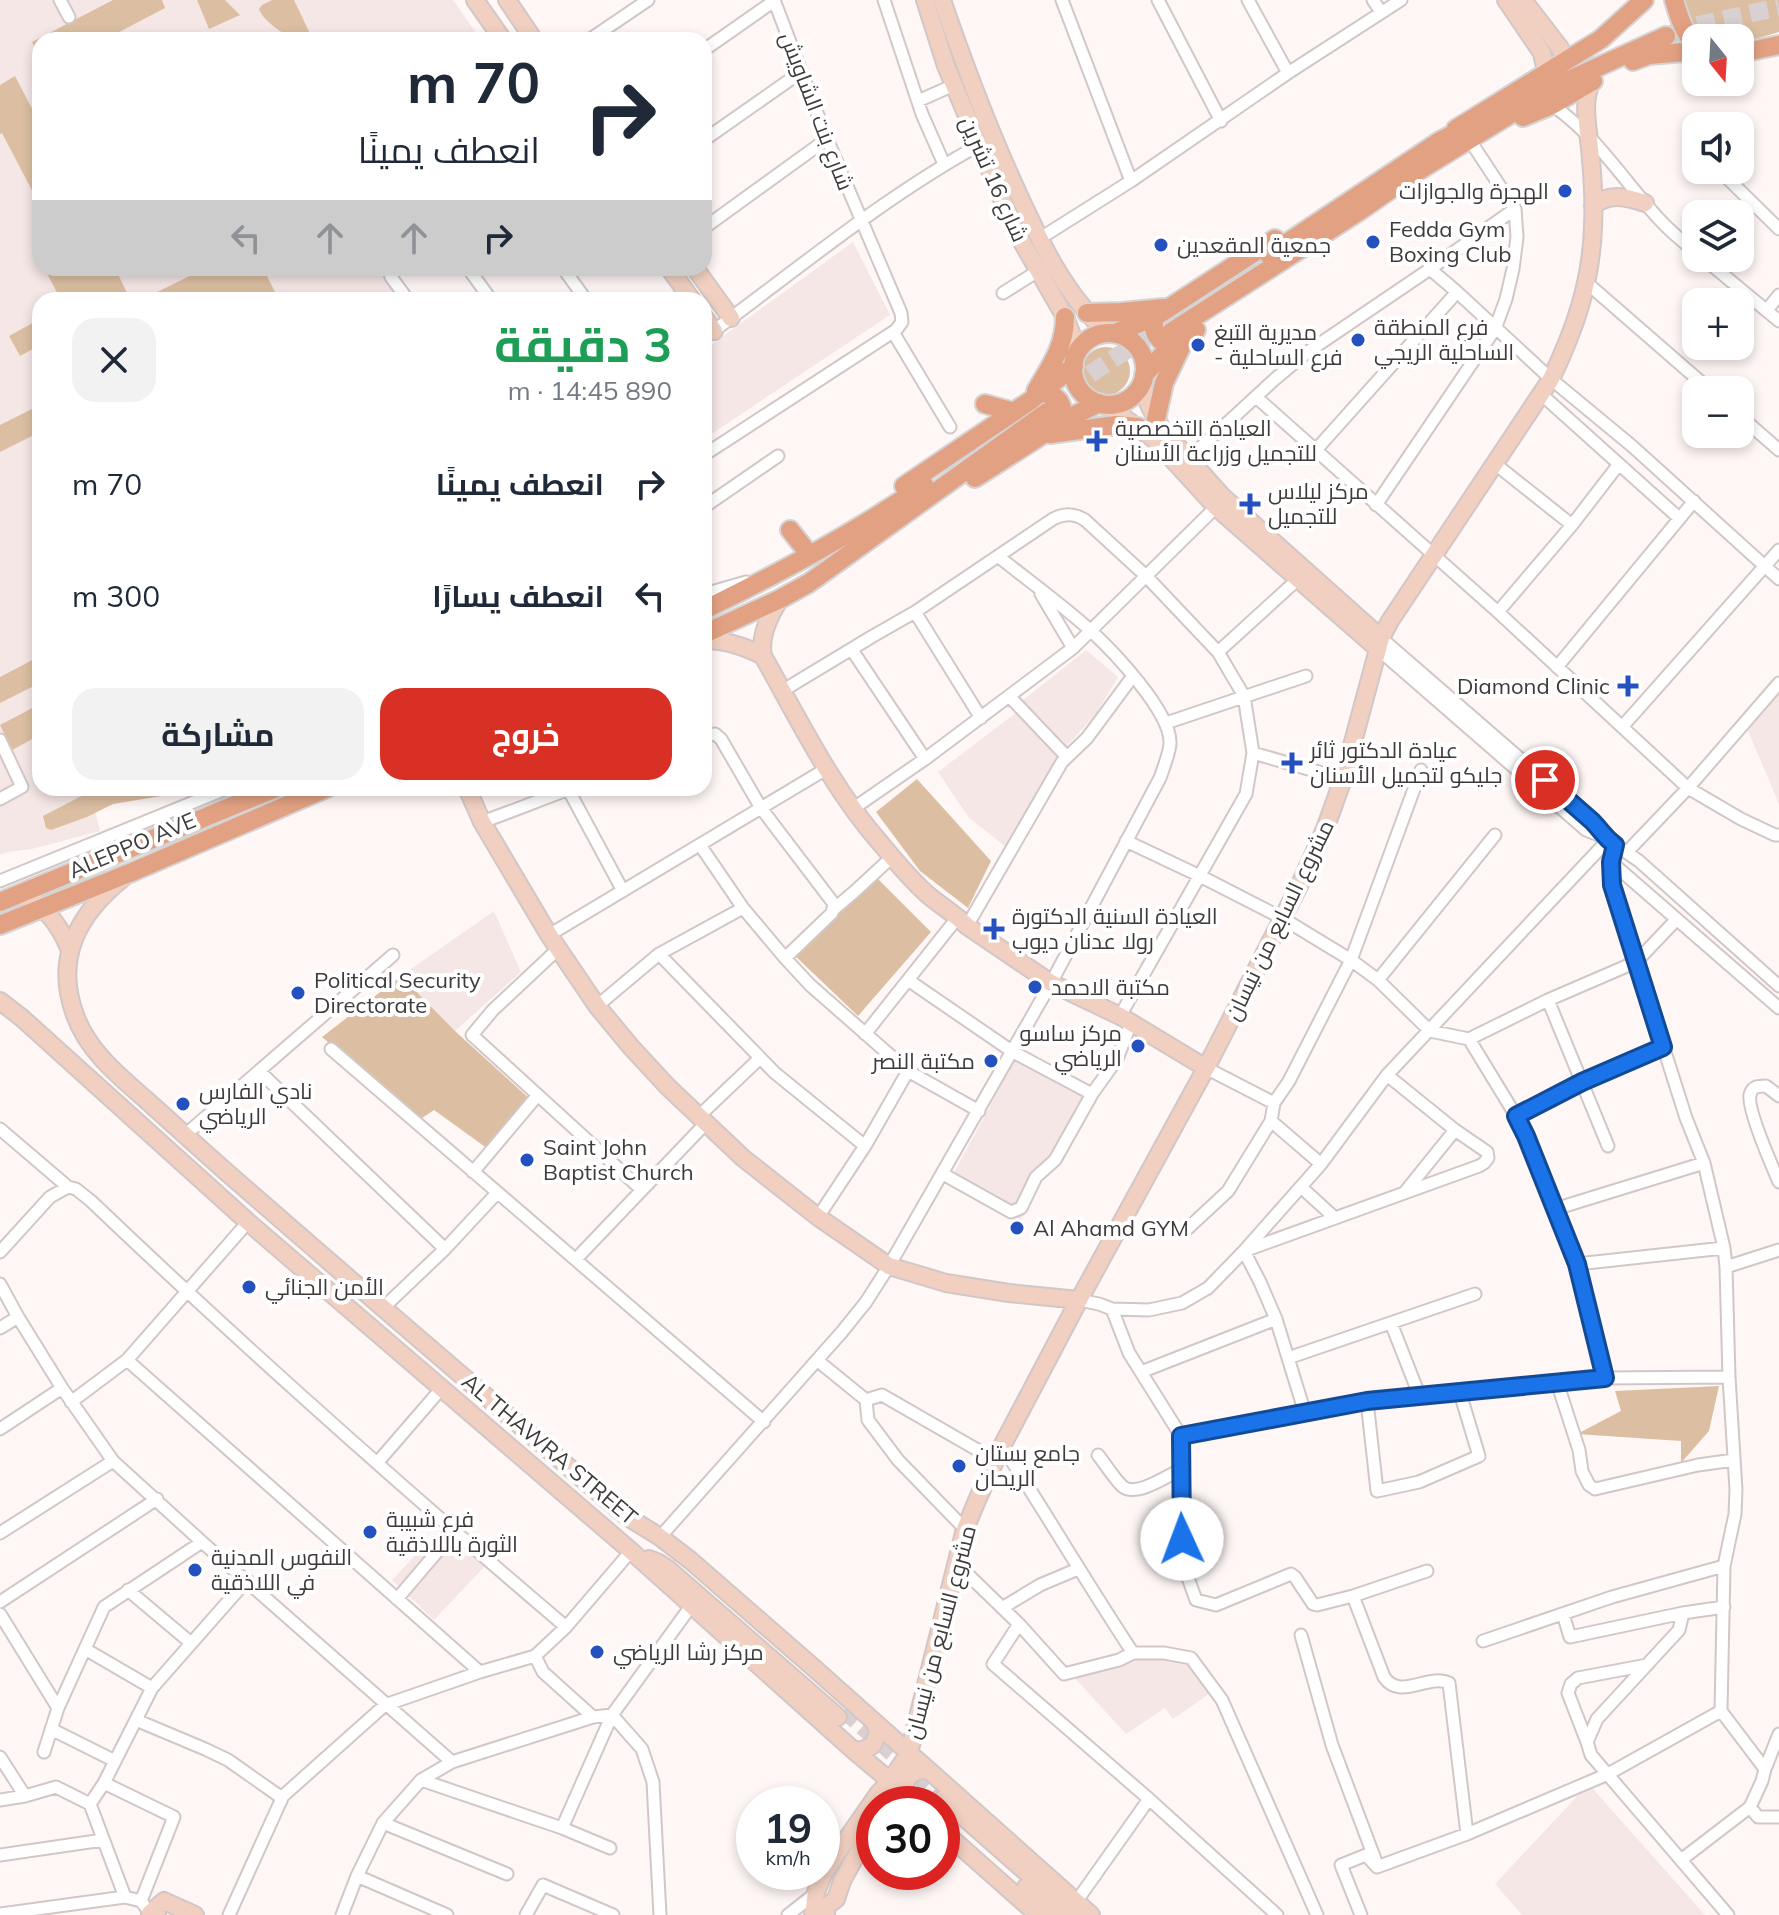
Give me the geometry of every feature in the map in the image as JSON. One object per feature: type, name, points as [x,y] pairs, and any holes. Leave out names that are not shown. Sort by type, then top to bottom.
[{"type":"main road","points":[[475,0],[497,32]]},
{"type":"main road","points":[[507,0],[529,32]]},
{"type":"main road","name":"شارع 16 تشرين","points":[[925,0],[946,66],[1014,228],[1065,317],[1076,358]]},
{"type":"main road","name":"شارع 16 تشرين","points":[[942,0],[1004,163],[1039,239],[1087,313],[1112,333]]},
{"type":"main road","points":[[1506,0],[1542,53],[1546,72]]},
{"type":"main road","points":[[1523,0],[1560,48],[1564,61]]},
{"type":"main road","points":[[832,541],[895,493],[1014,412],[1044,407],[1115,404],[1126,400],[1134,394],[1157,360],[1171,327],[1459,126],[1601,39],[1644,0]]},
{"type":"main road","points":[[1674,0],[1682,24]]},
{"type":"main road","points":[[840,562],[1044,407],[1093,337],[1171,327],[1358,212],[1469,139],[1567,81],[1663,32],[1589,62],[1440,141]]},
{"type":"main road","points":[[1754,51],[1776,49]]},
{"type":"main road","points":[[1469,139],[1552,105],[1639,58],[1682,53]]},
{"type":"main road","points":[[946,66],[963,61]]},
{"type":"main road","name":"مشروع السابع من نيسان","points":[[909,1753],[965,1529],[998,1453],[1206,1068],[1301,882],[1343,779],[1380,644],[1390,621],[1551,379],[1580,310],[1592,245],[1587,99],[1592,81]]},
{"type":"main road","points":[[1593,206],[1600,200],[1619,196],[1645,203]]},
{"type":"main road","points":[[701,276],[731,318]]},
{"type":"main road","points":[[1087,313],[1122,312],[1171,327]]},
{"type":"main road","points":[[1040,436],[1044,407],[1064,337],[1065,317]]},
{"type":"main road","points":[[1156,419],[1169,370],[1171,327]]},
{"type":"main road","points":[[1112,333],[1124,336],[1139,348],[1143,357],[1143,380],[1162,429],[1222,496],[1380,644]]},
{"type":"main road","points":[[1076,358],[1076,381],[1091,400],[1154,439],[1216,507],[1297,580],[1380,644]]},
{"type":"main road","points":[[985,404],[1014,412]]},
{"type":"main road","points":[[712,606],[893,507],[1044,407]]},
{"type":"main road","points":[[712,633],[780,599],[876,543],[1040,436],[1103,426],[1138,427]]},
{"type":"main road","points":[[790,530],[809,554]]},
{"type":"main road","points":[[780,599],[766,626],[761,647],[763,656],[826,769],[878,842],[929,896],[962,922],[1051,983],[1126,1020],[1206,1068]]},
{"type":"main road","points":[[712,639],[740,645],[763,656]]},
{"type":"main road","name":"ALEPPO AVE","points":[[0,902],[257,796]]},
{"type":"main road","name":"ALEPPO AVE","points":[[0,925],[308,796]]},
{"type":"main road","points":[[462,796],[473,806]]},
{"type":"main road","points":[[470,796],[554,942],[597,1006],[640,1057],[743,1158],[818,1217],[889,1266],[946,1283],[1079,1300]]},
{"type":"main road","name":"AL THAWRA STREET","points":[[132,872],[100,900],[82,923],[69,948],[67,983],[72,1007],[82,1032],[102,1060],[383,1308],[626,1516],[690,1560],[928,1770],[1076,1908],[1091,1915]]},
{"type":"main road","points":[[21,894],[43,908],[58,926],[69,948]]},
{"type":"main road","name":"AL THAWRA STREET","points":[[0,1001],[248,1222],[635,1555],[895,1786]]},
{"type":"main road","points":[[148,1133],[152,1121],[163,1115]]},
{"type":"main road","points":[[635,1555],[663,1565],[841,1714],[671,1558],[660,1537]]},
{"type":"main road","points":[[852,1749],[861,1751],[873,1745],[878,1732],[875,1724]]},
{"type":"main road","points":[[813,1915],[816,1892],[824,1872],[909,1753]]},
{"type":"main road","points":[[905,1786],[910,1775],[918,1770],[928,1770]]},
{"type":"main road","points":[[890,1781],[890,1786]]},
{"type":"main road","points":[[960,1818],[1076,1908]]},
{"type":"main road","points":[[960,1821],[1057,1915]]},
{"type":"main road","points":[[960,1846],[1038,1915]]},
{"type":"main road","points":[[826,1915],[826,1907],[836,1899],[856,1856]]},
{"type":"main road","points":[[149,1911],[164,1901],[195,1915]]},
{"type":"street","points":[[60,0],[69,17]]},
{"type":"street","points":[[601,32],[648,0]]},
{"type":"street","points":[[712,44],[774,0]]},
{"type":"street","name":"شارع بنت الشاويش","points":[[774,0],[827,139],[901,313],[902,322],[893,332]]},
{"type":"street","points":[[884,0],[918,101],[944,164]]},
{"type":"street","points":[[1062,0],[1131,181]]},
{"type":"street","points":[[1248,0],[1288,73]]},
{"type":"street","points":[[1373,0],[1381,12]]},
{"type":"street","points":[[1039,239],[1401,0]]},
{"type":"street","points":[[1159,1],[1221,121]]},
{"type":"street","points":[[712,134],[801,72]]},
{"type":"street","points":[[918,101],[954,85]]},
{"type":"street","points":[[1552,105],[1590,136],[1645,203],[1682,241]]},
{"type":"street","points":[[712,222],[827,139]]},
{"type":"street","points":[[1376,505],[1495,329],[1506,299],[1517,237],[1515,209],[1469,139]]},
{"type":"street","points":[[712,327],[731,318],[944,164],[979,145]]},
{"type":"street","points":[[1733,184],[1779,229]]},
{"type":"street","points":[[1188,459],[1306,353],[1515,209]]},
{"type":"street","points":[[1430,269],[1779,579]]},
{"type":"street","points":[[1003,293],[1038,271]]},
{"type":"street","points":[[1720,272],[1779,321]]},
{"type":"street","points":[[1587,283],[1694,376]]},
{"type":"street","points":[[1315,451],[1457,292]]},
{"type":"street","points":[[1767,310],[1779,295]]},
{"type":"street","points":[[712,450],[893,332],[950,427]]},
{"type":"street","points":[[1541,394],[1679,518]]},
{"type":"street","points":[[1256,397],[1498,612],[1688,788],[1778,838]]},
{"type":"street","points":[[1754,428],[1779,450]]},
{"type":"street","points":[[712,501],[778,456]]},
{"type":"street","points":[[1494,463],[1572,525]]},
{"type":"street","points":[[1498,612],[1619,464]]},
{"type":"street","points":[[1557,667],[1694,501]]},
{"type":"street","points":[[854,808],[1073,648],[1216,507]]},
{"type":"street","points":[[782,691],[915,612],[1058,516],[1069,514],[1085,520],[1146,576],[1218,652],[1244,696],[1253,753],[1246,794],[1126,1020],[1117,1059],[1092,1094],[1055,1160],[1036,1177],[1021,1208],[1011,1212],[943,1174]]},
{"type":"street","points":[[1622,727],[1779,550]]},
{"type":"street","points":[[660,1537],[818,1361],[866,1302],[1013,1052],[1160,778],[1171,746],[1161,711],[1091,631],[999,557]]},
{"type":"street","points":[[712,592],[778,572]]},
{"type":"street","points":[[1218,652],[1297,580]]},
{"type":"street","points":[[1037,587],[1073,648]]},
{"type":"street","points":[[915,612],[981,718]]},
{"type":"street","points":[[1380,644],[1592,821],[1609,841],[1627,852],[1779,986]]},
{"type":"street","points":[[852,650],[925,759]]},
{"type":"street","points":[[865,1034],[908,980],[962,922],[1062,762],[1087,738],[1133,676]]},
{"type":"street","points":[[1166,723],[1306,676]]},
{"type":"street","points":[[1627,852],[1688,788],[1779,683]]},
{"type":"street","points":[[1009,696],[1067,757]]},
{"type":"street","points":[[712,735],[721,739],[761,808],[831,899],[834,909]]},
{"type":"street","points":[[0,740],[22,787],[0,799]]},
{"type":"street","points":[[1253,753],[1343,779]]},
{"type":"street","points":[[642,1190],[472,1035],[554,942],[623,891],[826,769]]},
{"type":"street","points":[[1186,1230],[1228,1191],[1271,1121],[1274,1103],[1289,1081],[1351,960],[1421,770]]},
{"type":"street","points":[[0,881],[208,796]]},
{"type":"street","points":[[482,822],[549,796]]},
{"type":"street","points":[[574,796],[623,891]]},
{"type":"street","points":[[1378,980],[1495,835]]},
{"type":"street","points":[[1126,841],[1282,918],[1351,960],[1378,980],[1430,1031],[1469,1039],[1636,962],[1677,919]]},
{"type":"street","points":[[1609,841],[1612,885],[1686,1118],[1704,1163],[1724,1248],[1736,1490],[1735,1514],[1724,1566],[1721,1711],[1765,1769]]},
{"type":"street","points":[[1079,1300],[1112,1309],[1149,1310],[1182,1303],[1208,1288],[1321,1164],[1387,1075],[1609,841]]},
{"type":"street","points":[[700,845],[743,908],[828,1002],[908,1071],[979,1111]]},
{"type":"street","points":[[785,958],[892,857]]},
{"type":"street","points":[[1611,862],[1779,1008]]},
{"type":"street","points":[[597,1006],[659,954],[743,908]]},
{"type":"street","points":[[659,954],[775,1073],[865,1146]]},
{"type":"street","points":[[185,1135],[393,955]]},
{"type":"street","points":[[908,980],[1013,1052],[1092,1094]]},
{"type":"street","points":[[1548,1000],[1608,1146]]},
{"type":"street","points":[[1469,1039],[1526,1136],[1577,1264],[1605,1378]]},
{"type":"street","points":[[1516,1116],[1582,1082],[1663,1047]]},
{"type":"street","points":[[331,1049],[764,1422]]},
{"type":"street","points":[[576,1259],[760,1058]]},
{"type":"street","points":[[1206,1068],[1274,1103]]},
{"type":"street","points":[[259,1071],[445,1249]]},
{"type":"street","points":[[818,1217],[865,1146],[908,1071]]},
{"type":"street","points":[[1244,1251],[1484,1163],[1488,1158],[1487,1152],[1387,1075]]},
{"type":"street","points":[[1779,1096],[1766,1086],[1753,1089],[1749,1097],[1779,1182]]},
{"type":"street","points":[[473,1172],[537,1096]]},
{"type":"street","points":[[1271,1121],[1321,1164]]},
{"type":"street","points":[[0,1129],[68,1187],[76,1189],[91,1201],[377,1463],[566,1627]]},
{"type":"street","points":[[1403,1193],[1455,1130]]},
{"type":"street","points":[[1555,1209],[1704,1163]]},
{"type":"street","points":[[0,1252],[50,1197],[68,1187]]},
{"type":"street","points":[[1301,1187],[1335,1218]]},
{"type":"street","points":[[383,1308],[445,1249],[497,1193]]},
{"type":"street","points":[[71,1402],[127,1360],[248,1222]]},
{"type":"street","points":[[1577,1264],[1724,1248]]},
{"type":"street","points":[[1726,1267],[1776,1248]]},
{"type":"street","points":[[1244,1251],[1276,1319],[1305,1413]]},
{"type":"street","points":[[0,1284],[62,1388],[113,1461],[452,1762]]},
{"type":"street","points":[[1288,1358],[1475,1294]]},
{"type":"street","points":[[1112,1309],[1129,1353],[1181,1436],[1182,1561],[1196,1600],[1216,1605],[1291,1574],[1313,1604],[1317,1605],[1427,1571]]},
{"type":"street","points":[[0,1328],[18,1317]]},
{"type":"street","points":[[1141,1372],[1276,1319]]},
{"type":"street","points":[[1391,1323],[1420,1397]]},
{"type":"street","points":[[127,1360],[480,1672]]},
{"type":"street","points":[[818,1361],[866,1400],[868,1420],[898,1460],[965,1529]]},
{"type":"street","points":[[1181,1436],[1367,1401],[1605,1378],[1729,1377]]},
{"type":"street","points":[[1557,1382],[1579,1450],[1582,1471],[1589,1485],[1595,1489],[1698,1465],[1734,1460]]},
{"type":"street","points":[[0,1429],[62,1388]]},
{"type":"street","points":[[377,1463],[441,1389]]},
{"type":"street","points":[[1367,1401],[1377,1491],[1419,1482],[1479,1456],[1460,1393]]},
{"type":"street","points":[[866,1400],[882,1395],[998,1453],[1043,1509],[1133,1653]]},
{"type":"street","points":[[1098,1455],[1123,1488],[1132,1491],[1180,1470]]},
{"type":"street","points":[[0,1533],[113,1461]]},
{"type":"street","points":[[0,1602],[157,1499]]},
{"type":"street","points":[[397,1599],[454,1532]]},
{"type":"street","points":[[44,1752],[58,1708],[104,1607],[202,1542]]},
{"type":"street","points":[[229,1915],[282,1798],[385,1705],[535,1656],[635,1555]]},
{"type":"street","points":[[956,1563],[1019,1624],[1064,1674],[1119,1660],[1133,1653],[1164,1653],[1191,1658],[1222,1700],[1317,1915]]},
{"type":"street","points":[[1483,1641],[1612,1597],[1724,1566]]},
{"type":"street","points":[[1002,1608],[1040,1585],[1078,1569]]},
{"type":"street","points":[[90,1804],[104,1783],[152,1688],[247,1580]]},
{"type":"street","points":[[128,1590],[191,1643]]},
{"type":"street","points":[[1353,1596],[1389,1683],[1402,1688],[1441,1680],[1449,1683],[1467,1834]]},
{"type":"street","points":[[562,1828],[612,1715],[691,1606]]},
{"type":"street","points":[[1563,1614],[1570,1637],[1724,1607]]},
{"type":"street","points":[[1587,1742],[1597,1719],[1679,1630],[1683,1613]]},
{"type":"street","points":[[0,1614],[58,1708]]},
{"type":"street","points":[[1019,1624],[993,1664],[1277,1915]]},
{"type":"street","points":[[1301,1635],[1332,1745],[1377,1867]]},
{"type":"street","points":[[85,1649],[152,1688]]},
{"type":"street","points":[[535,1656],[543,1672],[593,1717]]},
{"type":"street","points":[[1647,1665],[1578,1678],[1571,1684],[1568,1693],[1591,1755],[1728,1915]]},
{"type":"street","points":[[1377,1867],[1467,1834],[1608,1774],[1721,1711]]},
{"type":"street","points":[[342,1915],[383,1823],[421,1780],[452,1762],[593,1717],[612,1715]]},
{"type":"street","points":[[612,1715],[642,1749],[653,1782],[660,1915]]},
{"type":"street","points":[[136,1720],[228,1760],[282,1798]]},
{"type":"street","points":[[51,1729],[115,1761]]},
{"type":"street","points":[[1681,1860],[1750,1807],[1779,1734]]},
{"type":"street","points":[[0,1757],[25,1796]]},
{"type":"street","points":[[421,1780],[562,1828],[610,1848]]},
{"type":"street","points":[[0,1914],[125,1897],[149,1911],[174,1817],[104,1783]]},
{"type":"street","points":[[0,1800],[56,1787],[90,1804],[125,1897]]},
{"type":"street","points":[[1076,1908],[1149,1799]]},
{"type":"street","points":[[1750,1807],[1758,1817],[1779,1817]]},
{"type":"street","points":[[383,1823],[507,1874]]},
{"type":"street","points":[[0,1855],[103,1840]]},
{"type":"street","points":[[1361,1915],[1341,1865],[1366,1855],[1377,1867]]},
{"type":"street","points":[[357,1876],[447,1915]]},
{"type":"street","points":[[526,1915],[543,1885],[613,1915]]},
{"type":"street","points":[[788,1915],[816,1892]]},
{"type":"shaded area","points":[[0,0],[453,0],[475,32],[32,32],[32,276],[394,276],[404,292],[32,292],[32,796],[161,796],[113,804],[95,811],[100,831],[0,855]]},
{"type":"shaded area","points":[[113,0],[162,0],[165,8],[119,32],[51,32]]},
{"type":"shaded area","points":[[197,0],[225,0],[240,15],[209,29]]},
{"type":"shaded area","points":[[272,0],[294,0],[309,32],[282,32],[261,14],[259,9]]},
{"type":"shaded area","points":[[1682,0],[1779,0],[1779,32],[1754,39],[1754,24],[1692,24]]},
{"type":"shaded area","points":[[15,76],[32,109],[32,190],[0,134],[0,85]]},
{"type":"shaded area","points":[[853,242],[890,315],[712,434],[712,344]]},
{"type":"shaded area","points":[[48,276],[119,276],[127,292],[57,292]]},
{"type":"shaded area","points":[[190,276],[267,276],[275,292],[157,292]]},
{"type":"shaded area","points":[[32,323],[32,349],[20,356],[9,336]]},
{"type":"shaded area","points":[[1106,347],[1123,354],[1130,371],[1123,388],[1106,395],[1089,388],[1082,371],[1089,354]]},
{"type":"shaded area","points":[[32,409],[32,436],[0,452],[0,425]]},
{"type":"shaded area","points":[[1086,650],[1118,677],[1095,715],[1066,747],[1022,701]]},
{"type":"shaded area","points":[[32,660],[32,687],[0,703],[0,677]]},
{"type":"shaded area","points":[[1779,690],[1779,804],[1746,726]]},
{"type":"shaded area","points":[[32,708],[32,739],[12,750],[0,725]]},
{"type":"shaded area","points":[[1017,712],[1058,757],[1006,847],[969,818],[938,772]]},
{"type":"shaded area","points":[[917,779],[991,861],[968,908],[920,871],[876,812]]},
{"type":"shaded area","points":[[82,796],[161,796],[113,804],[51,830],[46,828],[43,816]]},
{"type":"shaded area","points":[[878,879],[931,932],[858,1016],[792,953]]},
{"type":"shaded area","points":[[494,911],[521,972],[455,1031],[401,976]]},
{"type":"shaded area","points":[[401,976],[455,1031],[532,1101],[488,1149],[434,1110],[419,1120],[322,1037]]},
{"type":"shaded area","points":[[1014,1061],[1086,1099],[1020,1222],[948,1184]]},
{"type":"shaded area","points":[[1719,1386],[1709,1431],[1681,1463],[1681,1441],[1577,1434],[1621,1411],[1615,1391]]},
{"type":"shaded area","points":[[444,1525],[486,1565],[434,1620],[392,1580]]},
{"type":"shaded area","points":[[1144,1656],[1187,1662],[1209,1694],[1173,1719],[1165,1708],[1126,1734],[1071,1674]]},
{"type":"shaded area","points":[[1593,1789],[1705,1915],[1522,1915],[1495,1884],[1582,1791]]},
{"type":"tunnel","points":[[1672,34],[1779,7]]},
{"type":"tunnel","points":[[1045,404],[1166,324]]},
{"type":"tunnel","points":[[844,1711],[928,1786]]},
{"type":"place","name":"الهجرة والجوازات","points":[[1565,191]]},
{"type":"place","name":"Fedda Gym Boxing Club","points":[[1373,242]]},
{"type":"place","name":"جمعية المقعدين","points":[[1161,245]]},
{"type":"place","name":"فرع المنطقة الساحلية الريجي","points":[[1358,340]]},
{"type":"place","name":"مديرية التبغ - فرع الساحلية","points":[[1198,345]]},
{"type":"place","name":"العيادة التخصصية للتجميل وزراعة الأسنان","points":[[1097,441]]},
{"type":"place","name":"مركز ليلاس للتجميل","points":[[1250,504]]},
{"type":"place","name":"Diamond Clinic","points":[[1628,686]]},
{"type":"place","name":"عيادة الدكتور ثائر جليكو لتجميل الأسنان","points":[[1292,763]]},
{"type":"place","name":"العيادة السنية الدكتورة رولا عدنان ديوب","points":[[994,929]]},
{"type":"place","name":"مكتبة الاحمد","points":[[1035,987]]},
{"type":"place","name":"Political Security Directorate","points":[[298,993]]},
{"type":"place","name":"مركز ساسو الرياضي","points":[[1138,1046]]},
{"type":"place","name":"مكتبة النصر","points":[[991,1061]]},
{"type":"place","name":"نادي الفارس الرياضي","points":[[183,1104]]},
{"type":"place","name":"Saint John Baptist Church","points":[[527,1160]]},
{"type":"place","name":"Al Ahamd GYM","points":[[1017,1228]]},
{"type":"place","name":"الأمن الجنائي","points":[[249,1287]]},
{"type":"place","name":"جامع بستان الريحان","points":[[959,1466]]},
{"type":"place","name":"فرع شبيبة الثورة باللاذقية","points":[[370,1532]]},
{"type":"place","name":"النفوس المدنية في اللاذقية","points":[[195,1570]]},
{"type":"place","name":"مركز رشا الرياضي","points":[[597,1652]]},
{"type":"route","points":[[1182,1539],[1181,1436],[1367,1401],[1605,1378],[1577,1264],[1516,1116],[1582,1082],[1663,1047],[1612,885],[1611,862],[1615,845],[1545,780]]}]
